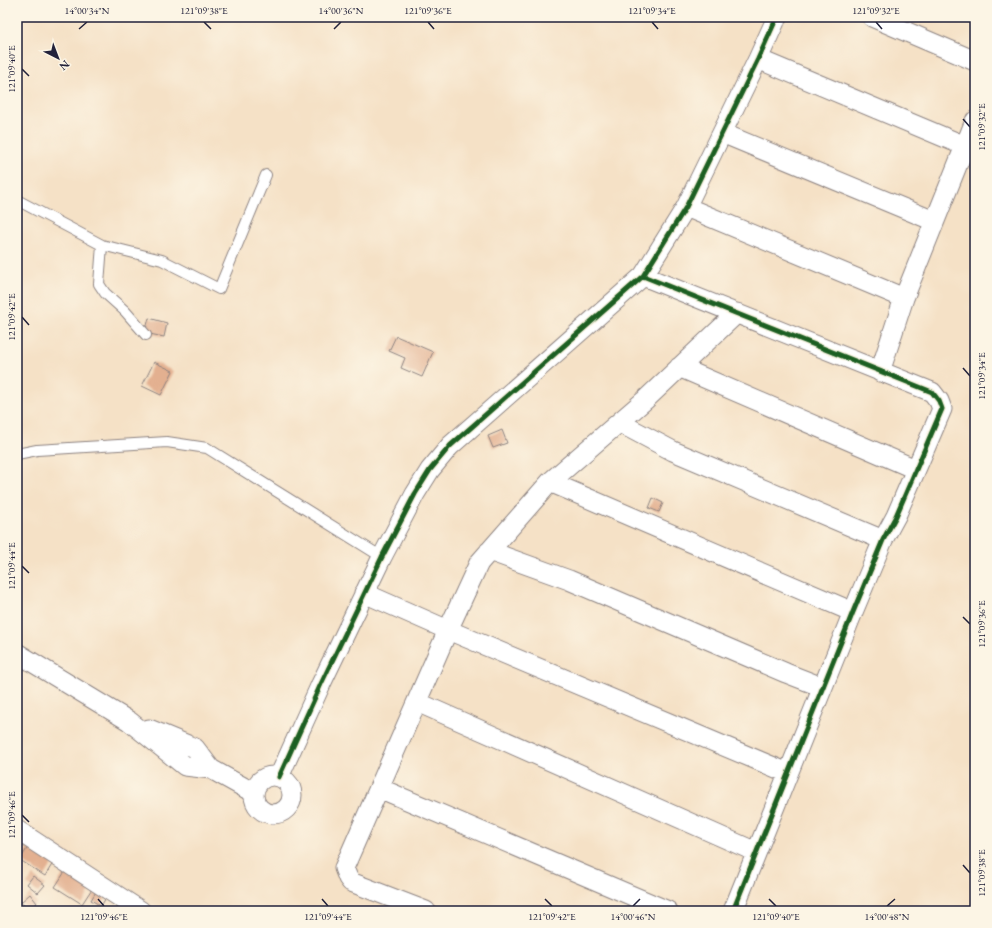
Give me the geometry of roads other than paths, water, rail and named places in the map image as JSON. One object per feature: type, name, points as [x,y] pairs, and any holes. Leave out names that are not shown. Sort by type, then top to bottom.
[{"type":"street","points":[[279,777],[364,593],[415,494],[430,470],[450,446],[642,276],[686,207],[777,17]]},
{"type":"street","points":[[872,17],[975,61]]},
{"type":"street","points":[[758,59],[965,146]]},
{"type":"street","points":[[880,372],[904,298],[975,120]]},
{"type":"street","points":[[722,133],[934,221]]},
{"type":"street","points":[[686,207],[904,298]]},
{"type":"street","points":[[642,276],[932,392],[939,401],[942,409],[896,516],[883,540],[853,612],[733,911]]},
{"type":"street","points":[[426,911],[351,882],[344,868],[448,630],[479,563],[550,482],[620,423],[737,313]]},
{"type":"street","points":[[679,366],[915,469]]},
{"type":"street","points":[[620,423],[672,451],[883,540]]},
{"type":"street","points":[[550,482],[853,612]]},
{"type":"street","points":[[488,551],[569,580],[822,687]]},
{"type":"street","points":[[364,593],[448,630],[788,773]]},
{"type":"street","points":[[17,653],[129,722],[195,748],[211,769],[254,793]]},
{"type":"street","points":[[417,702],[756,852]]},
{"type":"street","points":[[266,777],[279,777],[285,780],[289,785],[291,797],[286,808],[274,814],[268,813],[257,806],[254,793],[256,786],[266,777]]},
{"type":"street","points":[[380,788],[668,911]]},
{"type":"street","points":[[17,830],[141,911]]},
{"type":"lane","points":[[17,200],[102,245],[162,260],[219,289],[266,175]]},
{"type":"lane","points":[[102,245],[99,284],[105,293],[125,311],[146,335]]},
{"type":"lane","points":[[17,454],[37,450],[167,442],[208,448],[382,557]]}]
